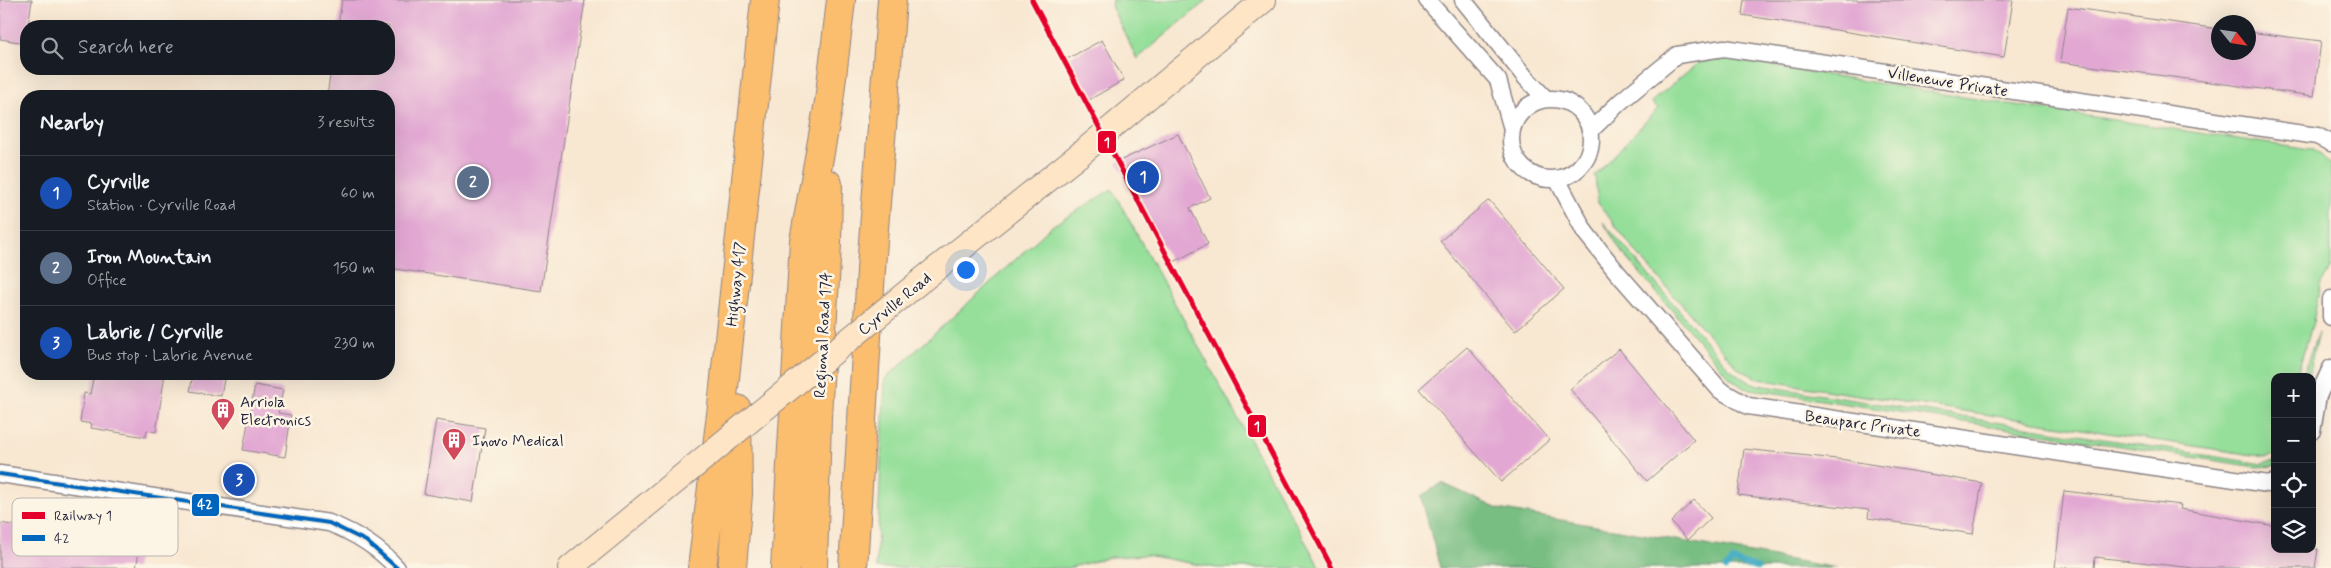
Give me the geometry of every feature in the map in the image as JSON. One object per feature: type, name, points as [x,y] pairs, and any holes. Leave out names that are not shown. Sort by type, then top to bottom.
[{"type":"highway","name":"Highway 417","points":[[702,568],[737,270],[765,0]]},
{"type":"highway","points":[[784,568],[804,241],[829,102],[841,0]]},
{"type":"highway","points":[[853,568],[872,254],[892,0]]},
{"type":"highway","name":"Regional Road 174","points":[[813,568],[817,417],[827,244],[829,102]]},
{"type":"highway","points":[[732,568],[738,494],[737,270]]},
{"type":"main road","name":"Cyrville Road","points":[[570,568],[922,280],[1079,155],[1264,0]]},
{"type":"street","points":[[1427,0],[1498,80],[1512,129],[1511,145],[1516,160],[1527,171],[1541,178],[1557,179],[1572,173],[1584,163],[1591,148],[1591,130],[1586,118],[1576,106],[1561,99],[1545,98],[1530,104],[1519,115],[1512,129]]},
{"type":"street","points":[[1463,0],[1526,78],[1545,98]]},
{"type":"street","name":"Villeneuve Private","points":[[1591,130],[1620,102],[1677,55],[1724,48],[2317,136],[2331,143]]},
{"type":"street","name":"Beauparc Private","points":[[1557,179],[1585,232],[1616,271],[1720,390],[1748,406],[2271,483]]},
{"type":"street","points":[[2331,299],[2331,317]]},
{"type":"street","points":[[2314,418],[2318,396],[2331,368]]},
{"type":"street","points":[[0,474],[161,498]]},
{"type":"street","points":[[178,501],[329,523],[364,540],[388,558],[397,568]]},
{"type":"green space","points":[[1112,0],[1207,0],[1137,59],[1111,6]]},
{"type":"green space","points":[[1726,58],[1950,95],[2310,150],[2321,155],[2331,165],[2331,267],[2320,286],[2313,322],[2297,373],[2271,373],[2271,455],[2266,457],[1812,388],[1759,379],[1739,369],[1639,256],[1598,203],[1595,176],[1658,108],[1651,102],[1699,62]]},
{"type":"green space","points":[[1112,189],[1320,568],[1217,568],[1146,555],[1111,557],[1068,568],[876,568],[885,379],[1052,226]]},
{"type":"green space","points":[[1603,222],[1729,368],[1745,380],[1758,385],[2262,464],[2271,462],[2271,466],[2257,467],[1744,388],[1730,378],[1622,252]]},
{"type":"green space","points":[[2318,333],[2309,373],[2303,373]]},
{"type":"green space","points":[[1442,483],[1498,509],[1837,568],[1440,568],[1421,496]]},
{"type":"building","points":[[0,0],[32,0],[29,20],[20,20],[20,42],[0,39]]},
{"type":"building","points":[[342,0],[585,0],[541,291],[395,269],[395,90],[328,90],[330,75],[395,75],[395,20],[339,20]]},
{"type":"building","points":[[1744,0],[2013,0],[2004,57],[1742,15]]},
{"type":"building","points":[[2068,7],[2211,28],[2211,60],[2256,60],[2256,33],[2321,41],[2314,96],[2060,62]]},
{"type":"building","points":[[1102,40],[1124,80],[1087,101],[1065,60]]},
{"type":"building","points":[[1178,134],[1210,198],[1190,208],[1208,244],[1172,263],[1117,162]]},
{"type":"building","points":[[1489,200],[1564,289],[1515,331],[1440,241]]},
{"type":"building","points":[[1467,347],[1549,440],[1501,482],[1419,389]]},
{"type":"building","points":[[1619,349],[1694,440],[1647,481],[1570,389]]},
{"type":"building","points":[[93,380],[164,380],[156,432],[147,430],[146,437],[91,428],[92,424],[80,422],[84,393],[90,394]]},
{"type":"building","points":[[192,380],[224,380],[221,396],[190,391]]},
{"type":"building","points":[[255,385],[283,390],[278,413],[291,415],[285,457],[243,450]]},
{"type":"building","name":"Inovo Medical","points":[[436,420],[485,428],[473,502],[424,494]]},
{"type":"building","points":[[1744,449],[1846,460],[1982,483],[1973,534],[1868,518],[1869,510],[1738,495]]},
{"type":"building","points":[[2064,491],[2181,505],[2180,509],[2271,525],[2271,553],[2316,553],[2316,549],[2318,549],[2315,568],[2194,568],[2095,557],[2094,568],[2055,568]]},
{"type":"building","points":[[1694,500],[1711,518],[1688,540],[1671,522]]},
{"type":"building","points":[[0,523],[12,525],[12,556],[138,556],[136,568],[0,568]]},
{"type":"waterway","points":[[1726,568],[1733,561],[1757,568]]},
{"type":"rail line","name":"1","points":[[1032,0],[1332,568]]},
{"type":"transit line","name":"42","points":[[0,474],[161,498]]},
{"type":"transit line","name":"42","points":[[178,501],[329,523],[366,541],[397,568]]},
{"type":"place","name":"Cyrville","points":[[1143,177]]},
{"type":"place","name":"Iron Mountain","points":[[473,182]]},
{"type":"place","name":"Arriola Electronics","points":[[223,431]]},
{"type":"place","name":"Inovo Medical","points":[[454,461]]},
{"type":"place","name":"Labrie / Cyrville","points":[[239,480]]}]
